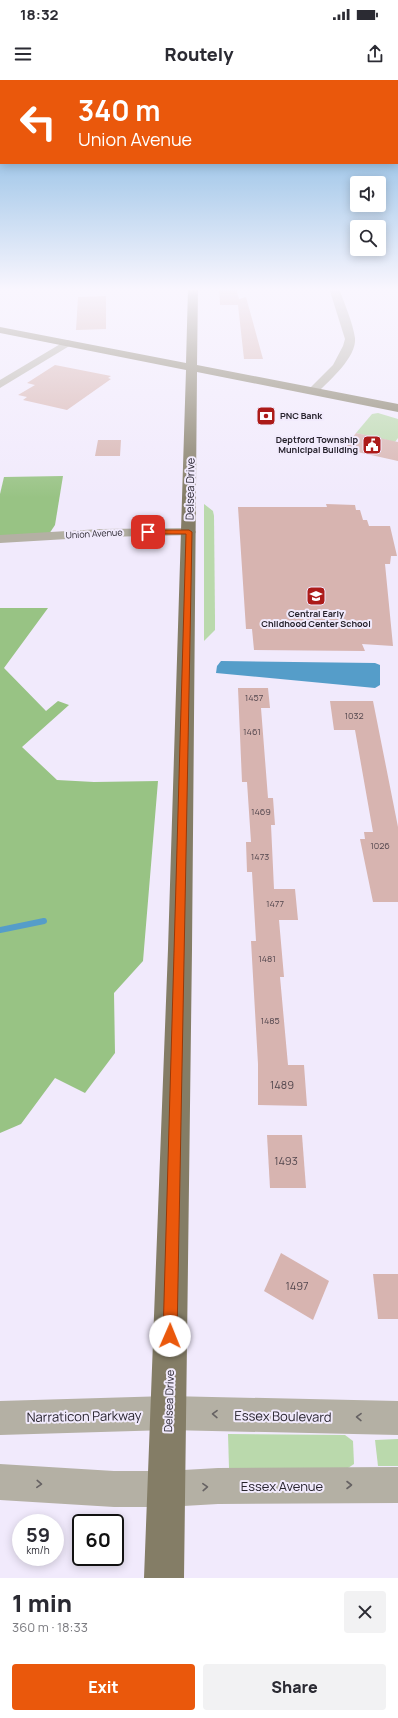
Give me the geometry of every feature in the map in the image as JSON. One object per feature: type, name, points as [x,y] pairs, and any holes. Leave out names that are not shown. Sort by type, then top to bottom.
[{"type":"main road","points":[[141,358],[398,408]]},
{"type":"main road","name":"Delsea Drive","points":[[164,1578],[189,532],[196,391],[192,368],[192,358]]},
{"type":"main road","points":[[214,383],[228,382],[285,386]]},
{"type":"street","points":[[0,386],[44,358]]},
{"type":"street","points":[[313,391],[343,358]]},
{"type":"street","name":"Union Avenue","points":[[0,539],[109,533],[189,532]]},
{"type":"street","name":"Essex Boulevard","points":[[168,1414],[398,1418]]},
{"type":"street","name":"Narraticon Parkway","points":[[0,1418],[168,1414]]},
{"type":"street","points":[[0,1482],[114,1489],[166,1489]]},
{"type":"street","name":"Essex Avenue","points":[[166,1489],[218,1486],[398,1485]]},
{"type":"green space","points":[[378,413],[398,419],[398,438],[395,442],[356,433],[372,414]]},
{"type":"green space","points":[[63,476],[55,525],[49,534],[2,537],[0,535],[0,494],[4,477]]},
{"type":"green space","points":[[204,504],[213,511],[214,516],[215,630],[204,641]]},
{"type":"green space","points":[[0,608],[48,608],[4,668],[46,711],[58,701],[69,705],[22,747],[57,780],[94,782],[158,781],[143,961],[114,993],[115,1053],[85,1093],[55,1078],[21,1124],[0,1133]]},
{"type":"green space","points":[[228,1434],[345,1435],[353,1441],[354,1464],[348,1468],[229,1468]]},
{"type":"green space","points":[[398,1439],[398,1466],[378,1466],[375,1440]]},
{"type":"water","points":[[221,661],[375,663],[380,665],[380,685],[375,688],[216,673],[217,666]]},
{"type":"building","points":[[244,358],[263,359],[244,359]]},
{"type":"building","points":[[55,365],[111,376],[108,378],[111,379],[67,410],[23,400],[27,397],[18,395],[35,385],[27,383]]},
{"type":"building","name":"Deptford Township Municipal Building","points":[[356,433],[398,442],[398,461],[344,449]]},
{"type":"building","points":[[98,440],[121,440],[120,456],[95,456]]},
{"type":"building","name":"Central Early Childhood Center School","points":[[326,504],[355,505],[356,510],[360,510],[363,520],[367,520],[369,526],[390,526],[397,556],[391,556],[390,564],[385,564],[393,646],[362,644],[365,651],[254,650],[252,629],[246,629],[238,507],[327,507]]},
{"type":"building","points":[[238,688],[268,688],[270,708],[261,708],[268,798],[273,798],[275,825],[271,825],[274,889],[295,889],[298,920],[279,920],[284,977],[280,977],[288,1065],[304,1065],[307,1106],[258,1105],[258,1064],[251,941],[256,941],[252,872],[247,872],[246,842],[251,842],[247,782],[242,782]]},
{"type":"building","points":[[330,701],[373,701],[398,827],[398,902],[373,902],[360,839],[365,839],[364,832],[373,832],[355,730],[334,730]]},
{"type":"building","points":[[267,1135],[302,1135],[306,1188],[270,1188]]},
{"type":"building","points":[[281,1253],[329,1281],[313,1320],[264,1291]]},
{"type":"building","points":[[373,1274],[398,1274],[398,1319],[378,1319]]},
{"type":"waterway","points":[[0,930],[44,921]]},
{"type":"place","name":"PNC Bank","points":[[266,416]]},
{"type":"place","name":"Deptford Township Municipal Building","points":[[372,445]]},
{"type":"place","name":"Central Early Childhood Center School","points":[[316,596]]},
{"type":"route","points":[[148,532],[189,532],[170,1336]]}]
